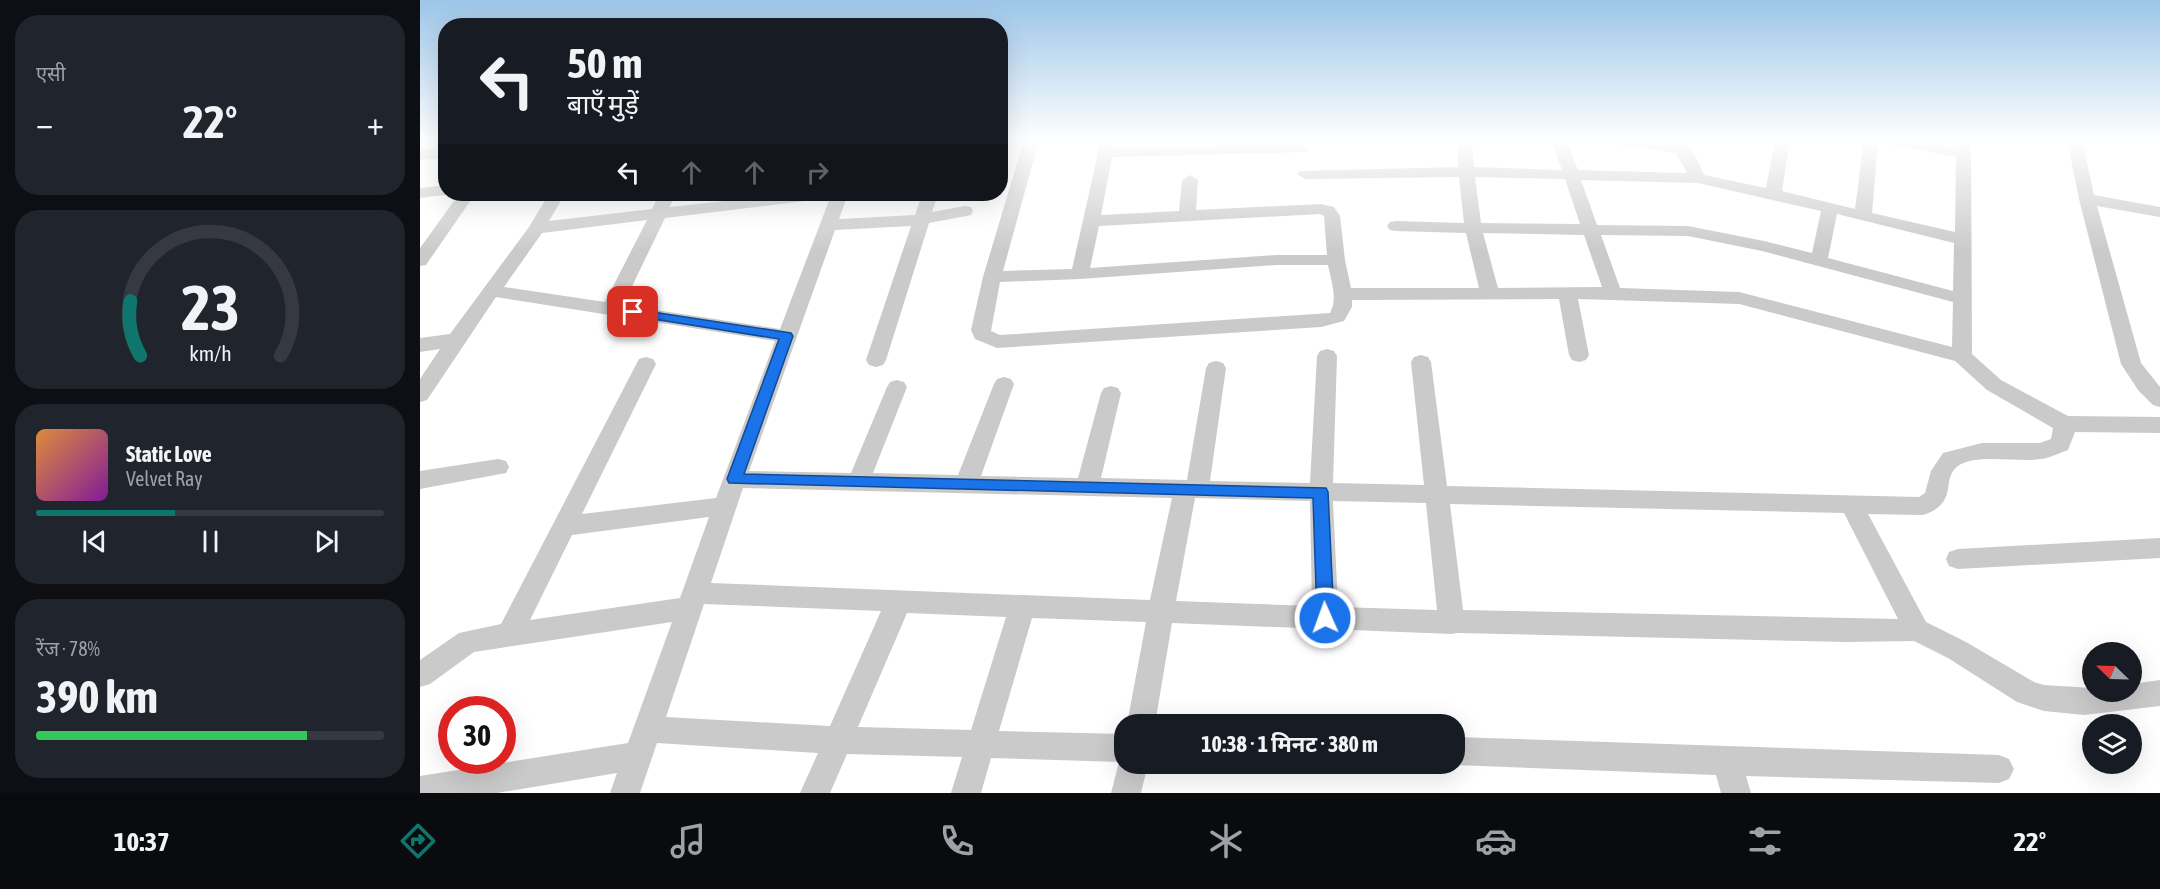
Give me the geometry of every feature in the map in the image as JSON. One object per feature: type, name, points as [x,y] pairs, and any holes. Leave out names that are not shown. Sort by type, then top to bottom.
[{"type":"street","points":[[1021,177],[981,330],[982,334],[997,342],[1321,321],[1337,317],[1343,307],[1343,294],[1336,260],[1332,216],[1308,191],[1305,177]]},
{"type":"street","points":[[1080,274],[1100,177]]},
{"type":"street","points":[[1091,221],[1187,214],[1308,191],[1425,177]]},
{"type":"street","points":[[1468,177],[1473,228],[1490,294]]},
{"type":"street","points":[[1572,177],[1613,294]]},
{"type":"street","points":[[1635,177],[1698,178],[1964,240]]},
{"type":"street","points":[[1773,194],[1776,177]]},
{"type":"street","points":[[1863,216],[1867,177]]},
{"type":"street","points":[[1962,356],[1963,177]]},
{"type":"street","points":[[2082,177],[2131,364],[2145,385],[2160,399]]},
{"type":"street","points":[[1187,214],[1190,180]]},
{"type":"street","points":[[420,193],[438,191]]},
{"type":"street","points":[[2087,199],[2160,212]]},
{"type":"street","points":[[420,261],[427,241],[461,201]]},
{"type":"street","points":[[420,395],[456,340],[537,228],[553,201]]},
{"type":"street","points":[[611,309],[664,201]]},
{"type":"street","points":[[537,228],[766,201]]},
{"type":"street","points":[[625,793],[725,506],[837,201]]},
{"type":"street","points":[[876,360],[927,201]]},
{"type":"street","points":[[1819,260],[1830,208]]},
{"type":"street","points":[[828,225],[920,220],[965,211]]},
{"type":"street","points":[[1396,226],[1688,231],[1764,246],[1963,299]]},
{"type":"street","points":[[993,277],[1080,274],[1276,260],[1336,260]]},
{"type":"street","points":[[492,291],[786,336]]},
{"type":"street","points":[[1343,294],[1613,294],[1739,298],[1962,356],[1994,385],[2064,424],[2160,425]]},
{"type":"street","points":[[1568,294],[1579,355]]},
{"type":"street","points":[[420,345],[456,340]]},
{"type":"street","points":[[1325,618],[1321,492],[1327,356]]},
{"type":"street","points":[[1421,362],[1452,622]]},
{"type":"street","points":[[509,634],[646,364]]},
{"type":"street","points":[[1143,714],[1161,612],[1191,489],[1216,368]]},
{"type":"street","points":[[966,485],[1004,384]]},
{"type":"street","points":[[858,483],[897,387]]},
{"type":"street","points":[[1087,488],[1111,393]]},
{"type":"street","points":[[735,479],[1923,506],[1935,498],[1942,471],[1951,459],[1982,451],[2041,451],[2060,444],[2064,434],[2064,424]]},
{"type":"street","points":[[420,480],[498,467]]},
{"type":"street","points":[[1851,504],[1917,630]]},
{"type":"street","points":[[564,526],[725,506]]},
{"type":"street","points":[[1958,560],[2160,548]]},
{"type":"street","points":[[420,675],[468,641],[692,601],[898,603],[1452,622],[1836,631],[1917,630],[1957,650],[2027,693],[2044,698],[2084,702],[2160,693]]},
{"type":"street","points":[[815,793],[898,603]]},
{"type":"street","points":[[966,793],[1022,607]]},
{"type":"street","points":[[646,729],[838,740],[1114,748]]},
{"type":"street","points":[[1465,751],[1999,769]]},
{"type":"street","points":[[420,791],[636,756]]},
{"type":"street","points":[[1727,761],[1736,793]]},
{"type":"street","points":[[1126,793],[1131,774]]},
{"type":"route","points":[[633,312],[786,336],[735,479],[1321,492],[1325,618]]}]
